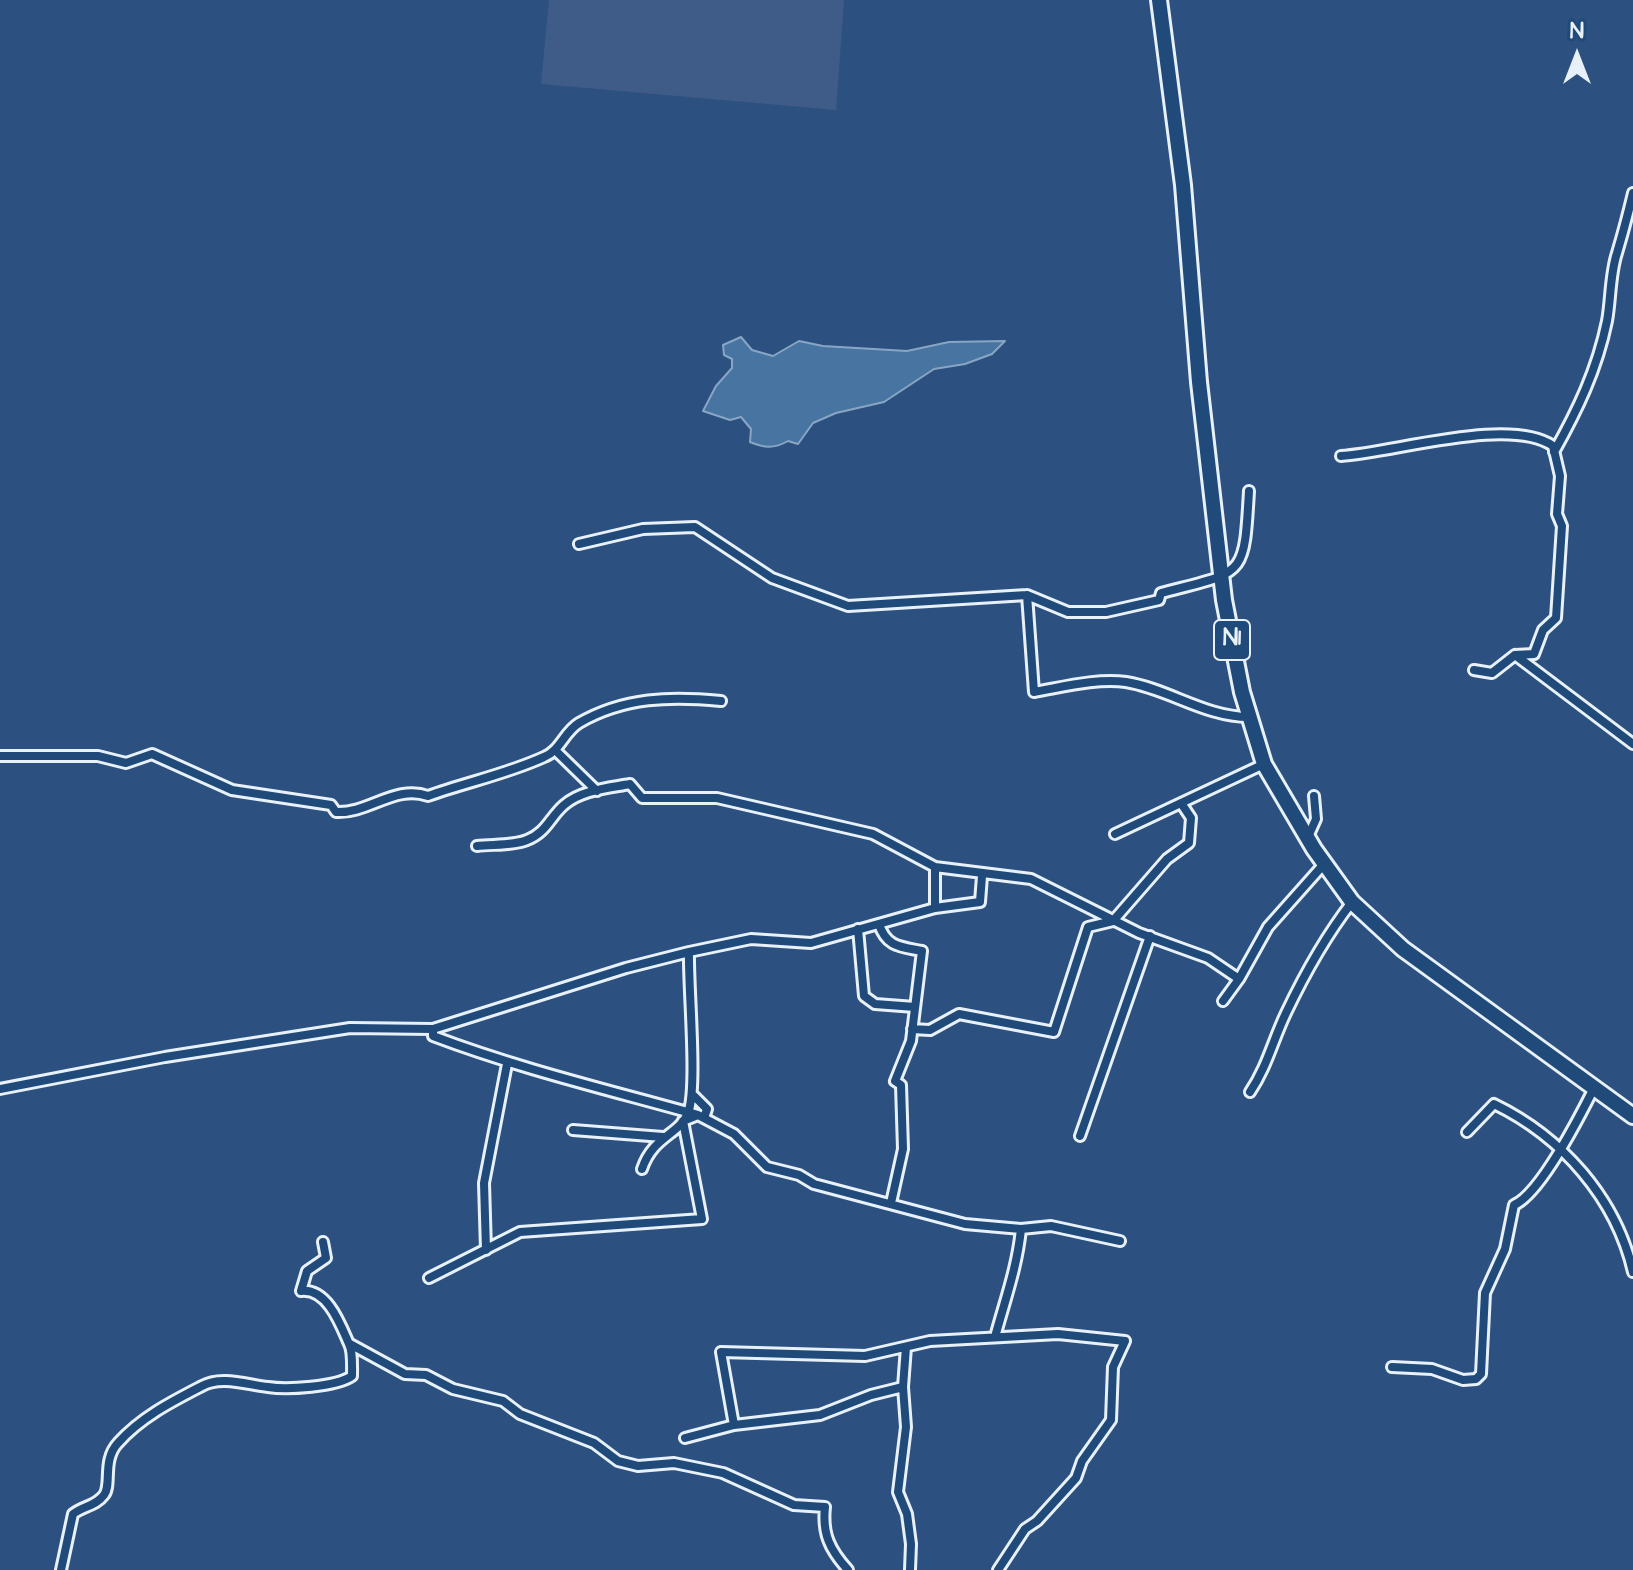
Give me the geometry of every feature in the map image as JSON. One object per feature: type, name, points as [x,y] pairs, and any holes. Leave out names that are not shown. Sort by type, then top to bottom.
[{"type":"highway","name":"N1","points":[[1159,0],[1183,185],[1199,382],[1222,577],[1249,717],[1264,764],[1324,864],[1352,902],[1403,949],[1633,1116]]},
{"type":"street","points":[[1554,452],[1566,437],[1566,425],[1582,401],[1600,352],[1617,253],[1633,193]]},
{"type":"street","points":[[1341,456],[1371,454],[1446,439],[1512,435],[1547,442],[1554,452],[1560,476],[1557,514],[1562,536],[1556,618],[1543,630],[1534,654],[1515,655],[1492,673],[1474,670]]},
{"type":"street","points":[[579,544],[643,529],[695,527],[772,578],[848,606],[1027,595],[1068,612],[1106,612],[1159,600],[1161,593],[1222,577],[1240,564],[1246,543],[1249,491]]},
{"type":"street","points":[[1027,595],[1034,692],[1074,685],[1127,682],[1223,717],[1249,717]]},
{"type":"street","points":[[1515,655],[1633,744]]},
{"type":"street","points":[[0,756],[98,756],[126,763],[152,754],[232,790],[331,805],[336,812],[347,813],[399,794],[418,792],[428,796],[467,781],[509,771],[555,750],[578,723],[633,702],[668,696],[721,701]]},
{"type":"street","points":[[555,750],[597,791]]},
{"type":"street","points":[[1115,834],[1264,764]]},
{"type":"street","points":[[477,846],[524,842],[551,823],[563,806],[597,791],[630,784],[642,798],[717,798],[873,834],[935,867],[982,876],[1031,879],[1113,921],[1208,958],[1239,979]]},
{"type":"street","points":[[1308,838],[1316,819],[1314,796]]},
{"type":"street","points":[[912,1029],[930,1030],[959,1014],[1054,1032],[1088,927],[1113,921],[1167,859],[1189,843],[1191,818],[1181,803]]},
{"type":"street","points":[[1223,1001],[1268,927],[1324,864]]},
{"type":"street","points":[[935,867],[935,908]]},
{"type":"street","points":[[0,1089],[165,1057],[350,1028],[433,1029],[612,972],[689,952],[751,939],[811,943],[935,908],[980,902],[982,876]]},
{"type":"street","points":[[1250,1092],[1265,1070],[1284,1016],[1322,942],[1352,902]]},
{"type":"street","points":[[879,924],[883,937],[892,945],[922,951],[912,1029],[895,1081],[901,1085],[903,1149],[891,1203]]},
{"type":"street","points":[[858,929],[864,996],[875,1004],[915,1007]]},
{"type":"street","points":[[1080,1136],[1150,936]]},
{"type":"street","points":[[689,952],[697,1115]]},
{"type":"street","points":[[433,1029],[433,1036],[507,1064],[586,1087],[638,1096],[697,1115],[734,1134],[767,1167],[799,1175],[814,1184],[965,1224],[1021,1229],[1051,1226],[1120,1241]]},
{"type":"street","points":[[486,1250],[484,1183],[507,1064]]},
{"type":"street","points":[[1392,1367],[1432,1369],[1463,1380],[1476,1379],[1481,1374],[1485,1293],[1505,1249],[1514,1205],[1527,1199],[1561,1149],[1594,1088]]},
{"type":"street","points":[[642,1169],[649,1150],[663,1137],[683,1121],[707,1109],[694,1096]]},
{"type":"street","points":[[1467,1132],[1494,1104],[1561,1149],[1597,1188],[1621,1233],[1633,1272]]},
{"type":"street","points":[[429,1278],[520,1232],[702,1219],[683,1121]]},
{"type":"street","points":[[573,1130],[663,1137]]},
{"type":"street","points":[[995,1337],[1009,1285],[1017,1271],[1021,1229]]},
{"type":"street","points":[[61,1570],[73,1514],[104,1496],[108,1489],[106,1471],[118,1443],[162,1410],[168,1401],[203,1385],[245,1381],[269,1388],[298,1387],[352,1376],[350,1344],[328,1303],[321,1296],[301,1291],[307,1271],[326,1258],[323,1242]]},
{"type":"street","points":[[734,1425],[721,1352],[865,1356],[930,1341],[1058,1334],[1125,1341],[1113,1367],[1111,1420],[1082,1461],[1076,1478],[1037,1521],[1025,1529],[998,1570]]},
{"type":"street","points":[[350,1344],[405,1374],[426,1375],[453,1389],[503,1401],[520,1414],[594,1443],[618,1461],[638,1466],[674,1463],[723,1473],[794,1505],[825,1507],[823,1528],[833,1553],[848,1570]]},
{"type":"street","points":[[906,1347],[903,1387],[906,1427],[898,1492],[907,1514],[910,1570]]},
{"type":"street","points":[[685,1438],[734,1425],[820,1415],[871,1395],[903,1387]]},
{"type":"shaded area","points":[[549,0],[844,0],[836,110],[541,84]]},
{"type":"shaded area","points":[[741,337],[752,350],[773,356],[799,341],[823,346],[907,351],[949,342],[1005,341],[992,354],[965,364],[934,369],[884,402],[836,413],[813,423],[798,444],[788,441],[769,447],[750,442],[751,429],[741,417],[730,420],[703,411],[716,386],[732,368],[732,359],[724,355],[723,345]]}]
